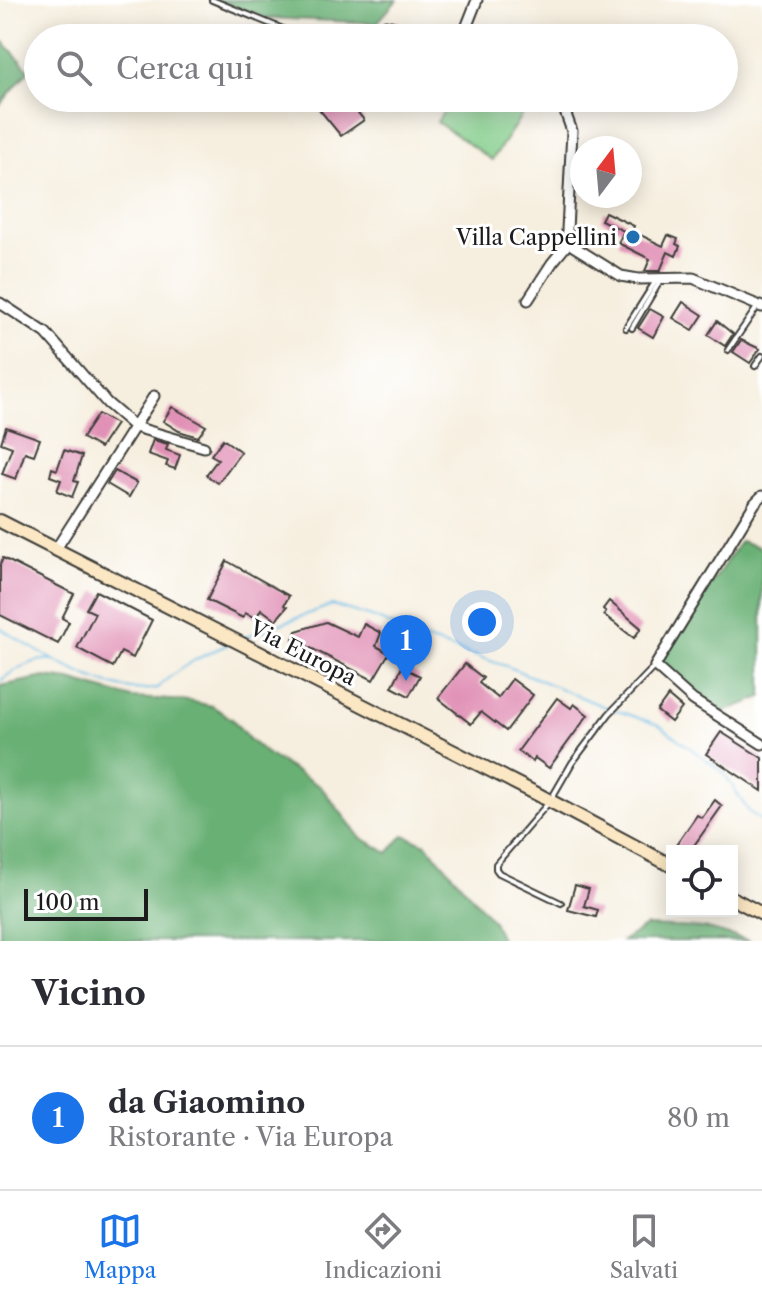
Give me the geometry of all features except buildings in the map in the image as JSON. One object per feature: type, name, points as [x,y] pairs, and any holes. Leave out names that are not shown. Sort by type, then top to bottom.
[{"type":"main road","name":"Via Europa","points":[[0,521],[666,863]]},
{"type":"main road","points":[[738,901],[762,914]]},
{"type":"street","points":[[468,24],[477,0]]},
{"type":"street","points":[[567,112],[573,140],[567,223],[570,241],[586,255],[621,276],[693,278],[760,306]]},
{"type":"street","points":[[528,300],[570,241]]},
{"type":"street","points":[[0,303],[46,333],[107,403],[135,427],[204,447]]},
{"type":"street","points":[[56,549],[154,396]]},
{"type":"street","points":[[762,496],[655,666],[693,700],[762,744]]},
{"type":"lane","points":[[212,0],[271,24]]},
{"type":"lane","points":[[629,328],[660,278]]},
{"type":"lane","points":[[728,350],[760,306]]},
{"type":"lane","points":[[755,366],[762,356]]},
{"type":"lane","points":[[561,903],[496,869],[496,864],[550,801],[572,763],[609,714],[655,666]]},
{"type":"green space","points":[[217,0],[397,0],[377,23],[265,18]]},
{"type":"green space","points":[[0,38],[24,64],[24,76],[0,105]]},
{"type":"green space","points":[[443,112],[524,112],[492,160],[437,122]]},
{"type":"green space","points":[[740,541],[762,548],[762,697],[724,712],[691,692],[659,663]]},
{"type":"green space","points":[[45,677],[70,680],[132,698],[189,701],[212,706],[232,719],[267,754],[321,787],[360,837],[388,853],[404,835],[426,844],[493,921],[502,941],[0,941],[0,686]]},
{"type":"green space","points":[[646,926],[705,928],[750,941],[622,941]]},
{"type":"waterway","points":[[245,637],[332,605],[375,618],[411,634]]},
{"type":"waterway","points":[[0,628],[80,673],[115,686],[134,689],[156,689],[190,663],[227,645]]},
{"type":"waterway","points":[[424,639],[506,666],[600,705],[659,725],[724,773],[749,812],[762,821]]},
{"type":"waterway","points":[[0,681],[32,663],[53,660]]},
{"type":"place","name":"Villa Cappellini","points":[[633,237]]},
{"type":"place","name":"da Giaomino","points":[[406,681]]}]
